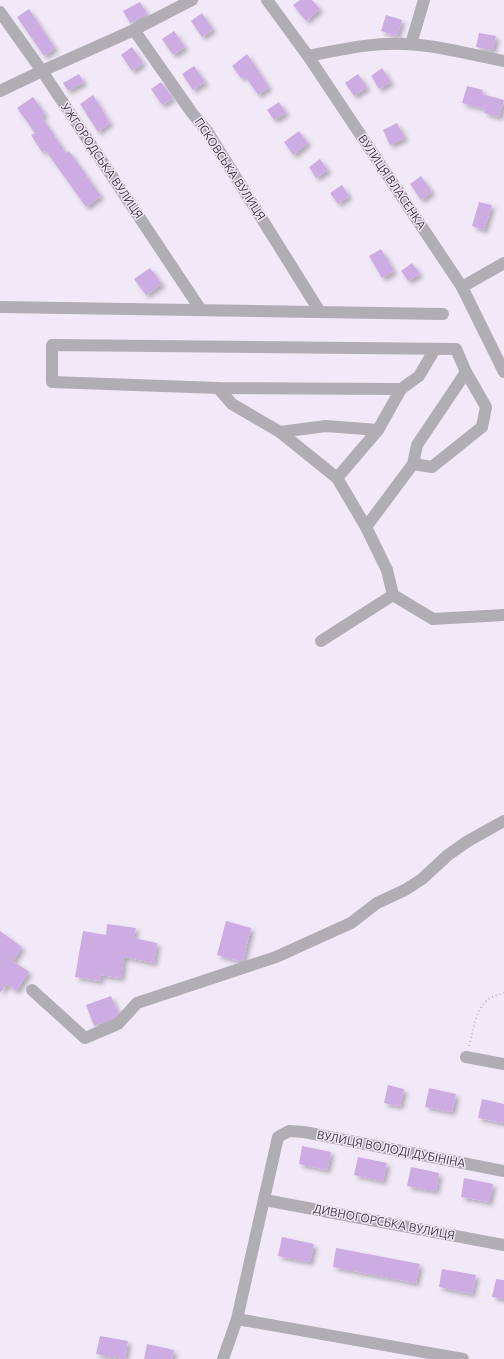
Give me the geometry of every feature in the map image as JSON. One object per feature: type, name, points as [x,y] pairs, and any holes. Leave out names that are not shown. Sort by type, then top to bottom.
[{"type":"street","points":[[0,91],[134,30],[192,0]]},
{"type":"street","name":"ВУЛИЦЯ ВЛАСЕНКА","points":[[266,0],[308,56],[462,287],[504,372]]},
{"type":"street","points":[[411,44],[424,0]]},
{"type":"street","name":"УЖГОРОДСЬКА ВУЛИЦЯ","points":[[0,12],[42,71],[201,310]]},
{"type":"street","name":"ПСКОВСЬКА ВУЛИЦЯ","points":[[134,30],[192,113],[207,131],[320,312]]},
{"type":"street","points":[[308,56],[360,46],[411,44],[504,61]]},
{"type":"street","points":[[462,287],[504,263]]},
{"type":"street","points":[[0,307],[443,314]]},
{"type":"street","points":[[401,389],[218,388],[52,382],[52,345],[456,349],[466,372],[486,407],[482,427],[432,467],[413,464]]},
{"type":"street","points":[[336,478],[378,430],[401,389],[419,376],[435,349]]},
{"type":"street","points":[[366,527],[413,464],[417,445],[466,372]]},
{"type":"street","points":[[218,388],[232,404],[280,432],[336,478],[366,527],[387,570],[393,596],[433,619],[504,615]]},
{"type":"street","points":[[280,432],[326,426],[378,430]]},
{"type":"street","points":[[321,641],[393,596]]},
{"type":"street","points":[[32,990],[84,1038],[118,1024],[136,1003],[276,957],[351,923],[377,903],[405,890],[422,879],[448,855],[468,841],[504,821]]},
{"type":"street","points":[[466,1057],[504,1064]]},
{"type":"street","name":"ВУЛИЦЯ ВОЛОДІ ДУБІНІНА","points":[[265,1200],[278,1136],[289,1131],[304,1132],[504,1171]]},
{"type":"street","points":[[223,1359],[237,1319],[265,1200]]},
{"type":"street","name":"ДИВНОГОРСЬКА ВУЛИЦЯ","points":[[265,1200],[504,1245]]},
{"type":"street","points":[[237,1319],[463,1359]]},
{"type":"path","points":[[466,1057],[479,1009],[484,1002],[493,995],[504,993]]},
{"type":"building","points":[[300,0],[312,0],[320,9],[306,21],[293,5]]},
{"type":"building","points":[[140,2],[147,14],[130,23],[123,11]]},
{"type":"building","points":[[29,9],[55,48],[44,56],[17,17]]},
{"type":"building","points":[[202,13],[213,29],[202,37],[191,21]]},
{"type":"building","points":[[386,15],[402,20],[397,36],[381,31]]},
{"type":"building","points":[[174,31],[185,47],[173,55],[162,39]]},
{"type":"building","points":[[479,33],[496,36],[493,50],[476,47]]},
{"type":"building","points":[[132,47],[143,63],[132,71],[121,55]]},
{"type":"building","points":[[247,54],[269,87],[258,95],[245,76],[241,78],[232,66]]},
{"type":"building","points":[[194,66],[205,82],[193,90],[182,74]]},
{"type":"building","points":[[382,68],[391,82],[379,89],[371,76]]},
{"type":"building","points":[[79,74],[84,82],[68,91],[63,83]]},
{"type":"building","points":[[358,74],[367,87],[354,96],[345,83]]},
{"type":"building","points":[[161,82],[173,98],[162,105],[151,89]]},
{"type":"building","points":[[467,86],[483,90],[482,94],[504,100],[499,117],[484,113],[485,109],[462,103]]},
{"type":"building","points":[[93,95],[110,123],[98,132],[80,104]]},
{"type":"building","points":[[33,97],[45,114],[41,116],[66,153],[69,151],[101,196],[86,207],[45,150],[42,152],[31,135],[35,133],[17,108]]},
{"type":"building","points":[[279,102],[286,113],[274,120],[267,110]]},
{"type":"building","points":[[397,123],[405,138],[390,145],[383,130]]},
{"type":"building","points":[[299,131],[308,143],[293,155],[284,142]]},
{"type":"building","points":[[320,159],[328,170],[316,178],[309,167]]},
{"type":"building","points":[[421,176],[432,192],[421,200],[410,184]]},
{"type":"building","points":[[342,185],[349,196],[338,204],[330,193]]},
{"type":"building","points":[[479,202],[492,205],[484,230],[472,226]]},
{"type":"building","points":[[381,249],[394,271],[382,278],[369,256]]},
{"type":"building","points":[[412,263],[420,274],[408,281],[401,271]]},
{"type":"building","points":[[150,268],[162,284],[146,295],[134,279]]},
{"type":"building","points":[[226,921],[251,928],[243,960],[240,961],[217,955]]},
{"type":"building","points":[[107,924],[136,928],[134,938],[157,943],[154,963],[124,957],[121,978],[101,975],[100,981],[75,977],[83,931],[106,935]]},
{"type":"building","points":[[0,931],[22,947],[13,961],[29,972],[16,991],[7,984],[0,993]]},
{"type":"building","points":[[111,996],[118,1013],[114,1018],[94,1026],[86,1005]]},
{"type":"building","points":[[388,1085],[404,1089],[400,1106],[384,1103]]},
{"type":"building","points":[[429,1088],[456,1094],[452,1112],[425,1107]]},
{"type":"building","points":[[482,1099],[504,1104],[504,1123],[478,1118]]},
{"type":"building","points":[[302,1146],[331,1152],[327,1170],[299,1164]]},
{"type":"building","points":[[358,1157],[387,1163],[383,1181],[354,1175]]},
{"type":"building","points":[[411,1167],[439,1173],[436,1191],[407,1186]]},
{"type":"building","points":[[464,1178],[493,1184],[489,1202],[461,1197]]},
{"type":"building","points":[[282,1237],[314,1244],[310,1262],[278,1256]]},
{"type":"building","points":[[336,1248],[420,1264],[416,1283],[333,1267]]},
{"type":"building","points":[[442,1269],[476,1275],[472,1294],[439,1287]]},
{"type":"building","points":[[496,1279],[504,1280],[504,1299],[492,1297]]},
{"type":"building","points":[[100,1336],[128,1341],[125,1359],[96,1354]]},
{"type":"building","points":[[147,1344],[174,1350],[172,1359],[144,1359]]}]
